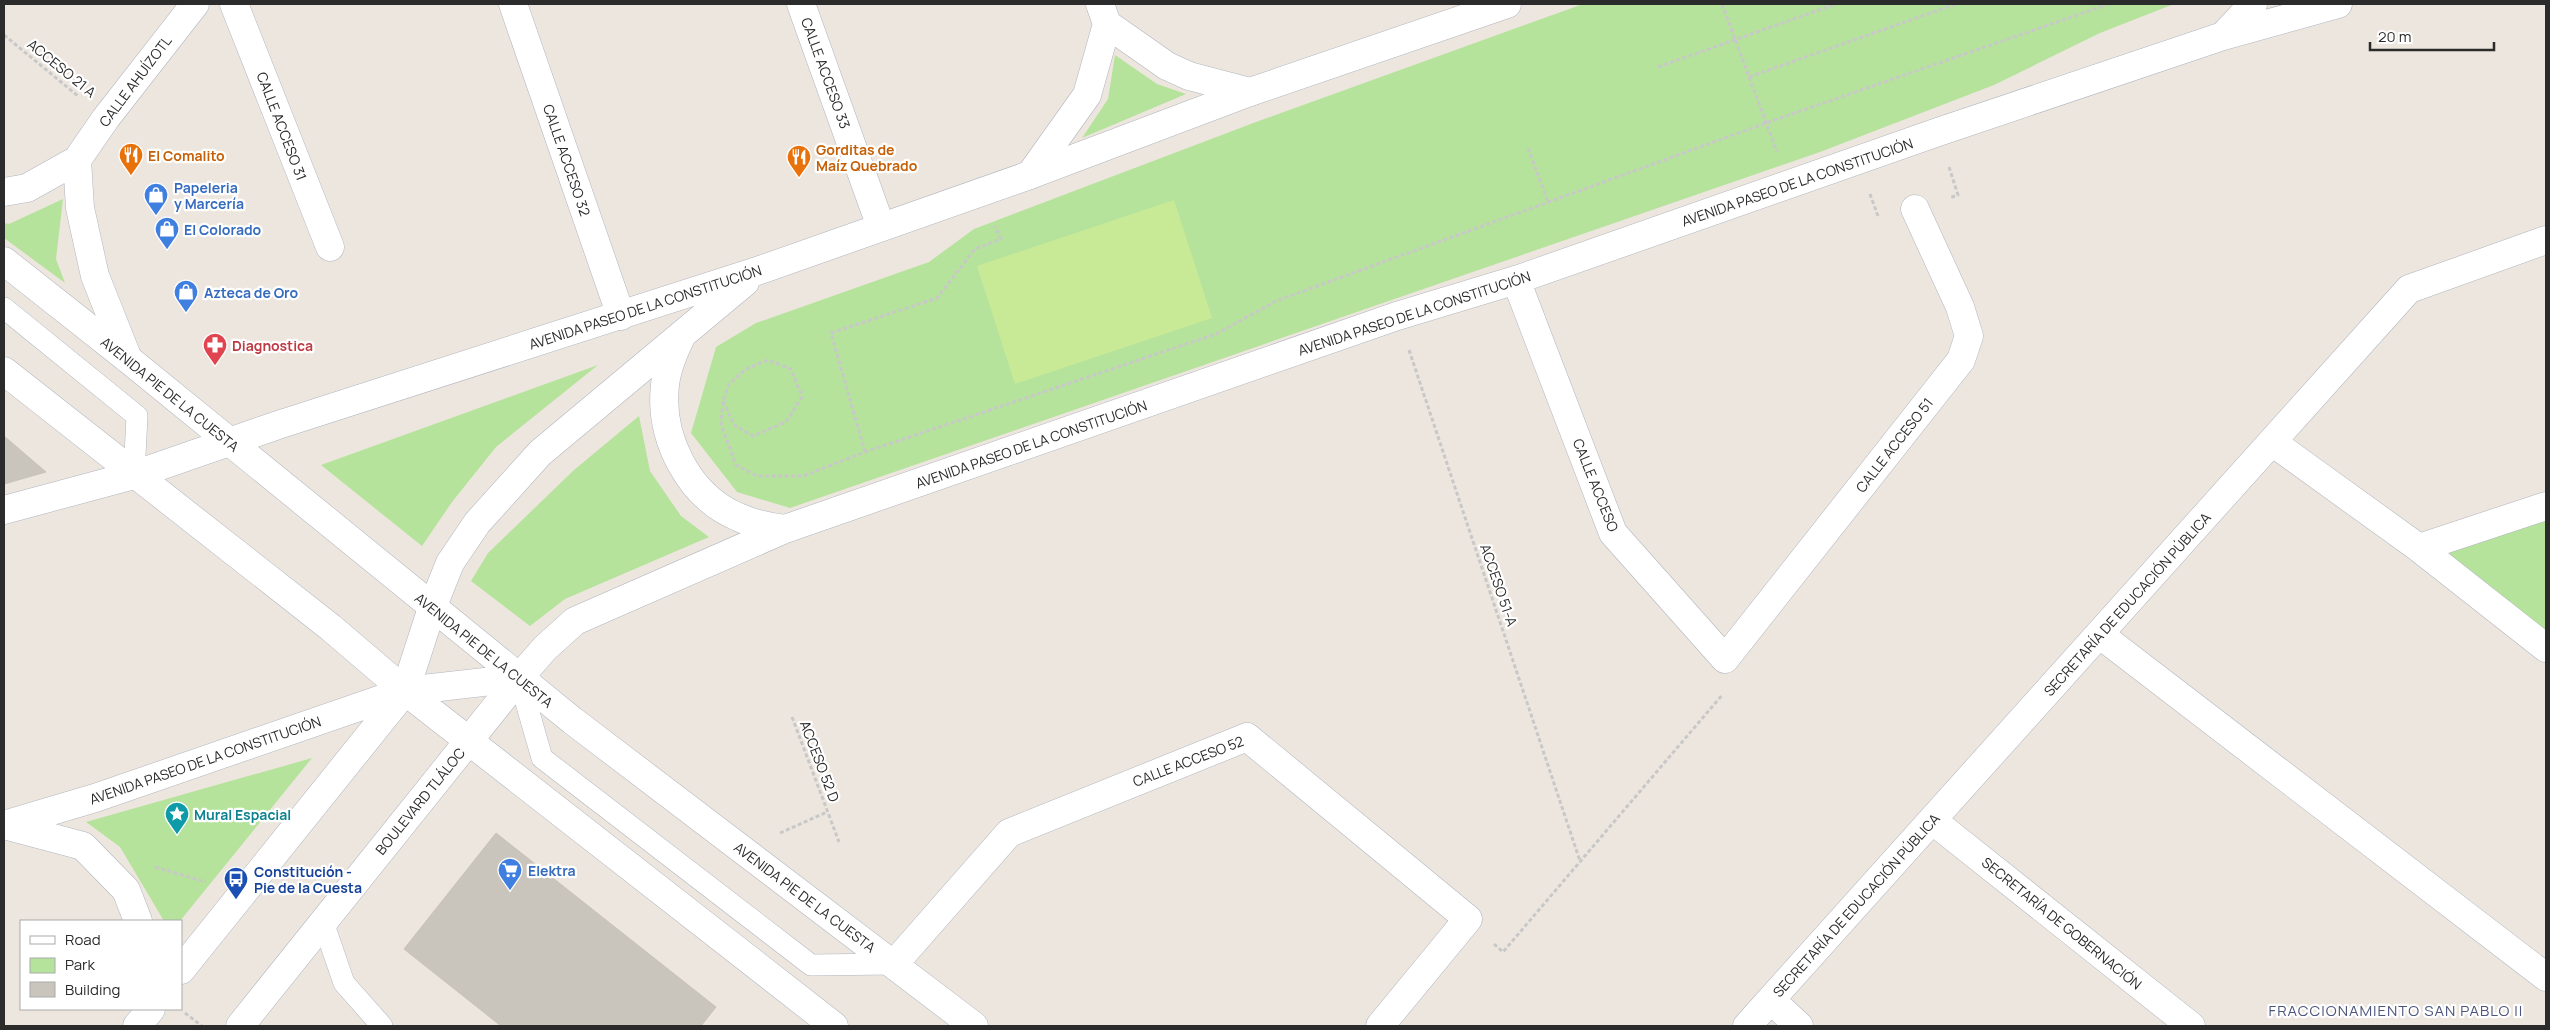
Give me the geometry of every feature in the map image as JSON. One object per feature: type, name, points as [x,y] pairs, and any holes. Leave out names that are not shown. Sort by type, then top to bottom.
[{"type":"street","name":"CALLE AHUÍZOTL","points":[[4,192],[27,188],[77,160],[106,118],[195,4]]},
{"type":"street","name":"CALLE ACCESO 31","points":[[234,4],[330,247]]},
{"type":"street","name":"CALLE ACCESO 32","points":[[512,4],[621,316]]},
{"type":"street","name":"CALLE ACCESO 33","points":[[801,4],[881,227]]},
{"type":"street","name":"AVENIDA PASEO DE LA CONSTITUCIÓN","points":[[4,510],[134,475],[228,442],[760,270],[1030,175],[1250,92],[1506,4]]},
{"type":"street","points":[[2223,36],[2253,4]]},
{"type":"street","name":"AVENIDA PASEO DE LA CONSTITUCIÓN","points":[[4,825],[95,798],[405,691],[519,678],[545,648],[575,621],[785,529],[1397,316],[1516,280],[1938,132],[2223,36],[2338,4]]},
{"type":"street","points":[[1030,175],[1087,95],[1103,14],[1167,66],[1189,76],[1250,92]]},
{"type":"street","points":[[77,160],[80,208],[94,276],[128,359]]},
{"type":"street","name":"CALLE ACCESO 51","points":[[1725,659],[1961,360],[1969,336],[1960,307],[1915,208]]},
{"type":"street","name":"SECRETARÍA DE EDUCACIÓN PÚBLICA","points":[[1747,1026],[2409,289],[2546,240]]},
{"type":"street","name":"AVENIDA PIE DE LA CUESTA","points":[[4,262],[128,359],[519,678],[974,1026]]},
{"type":"street","points":[[182,969],[405,691],[432,608],[450,563],[476,523],[540,453],[683,331],[760,270]]},
{"type":"street","name":"CALLE ACCESO","points":[[1516,280],[1613,533],[1725,659]]},
{"type":"street","points":[[683,331],[672,357],[665,385],[665,413],[671,441],[681,464],[696,485],[714,503],[736,516],[760,525],[785,529]]},
{"type":"street","points":[[4,371],[330,628],[405,691],[834,1026]]},
{"type":"street","points":[[2272,442],[2419,548],[2546,648]]},
{"type":"street","points":[[2419,548],[2546,506]]},
{"type":"street","points":[[2100,634],[2546,976]]},
{"type":"street","name":"BOULEVARD TLÁLOC","points":[[240,1026],[519,678]]},
{"type":"street","name":"CALLE ACCESO 52","points":[[894,964],[1009,833],[1247,736],[1468,919]]},
{"type":"street","name":"SECRETARÍA DE GOBERNACIÓN","points":[[1932,820],[2191,1026]]},
{"type":"street","points":[[4,825],[84,846],[126,890],[138,920]]},
{"type":"street","points":[[1380,1026],[1468,919]]},
{"type":"street","points":[[1771,1000],[1799,1026]]},
{"type":"street","points":[[137,1026],[150,1010]]},
{"type":"lane","points":[[4,308],[137,416],[134,475]]},
{"type":"lane","points":[[519,678],[542,758],[803,959],[811,965],[894,964]]},
{"type":"lane","points":[[323,922],[344,983],[380,1026]]},
{"type":"path","points":[[1722,4],[1778,153],[1786,186]]},
{"type":"path","points":[[1658,67],[1836,4]]},
{"type":"path","points":[[1749,77],[1956,4]]},
{"type":"path","points":[[723,401],[734,425],[753,436],[786,422],[802,397],[791,369],[768,360],[746,368],[729,384],[723,401],[721,424],[736,465],[757,476],[803,476],[865,452],[1216,334],[1276,301],[1766,123],[2109,4]]},
{"type":"path","name":"ACCESO 21 A","points":[[4,35],[106,118]]},
{"type":"path","points":[[1528,148],[1548,202]]},
{"type":"path","points":[[865,452],[831,333],[938,298],[974,249],[1001,239],[982,192]]},
{"type":"path","name":"ACCESO 51-A","points":[[1397,316],[1580,861]]},
{"type":"path","points":[[1468,919],[1503,952],[1738,676],[1725,659]]},
{"type":"path","name":"ACCESO 52 D","points":[[792,717],[839,842]]},
{"type":"path","name":"ACCESO 52 D","points":[[741,849],[827,812]]},
{"type":"path","points":[[181,1010],[202,1026]]},
{"type":"green space","points":[[1583,4],[2174,4],[2100,33],[1994,85],[1820,152],[790,508],[737,492],[691,433],[716,347],[756,323],[929,262],[974,229],[1256,122]]},
{"type":"green space","points":[[1115,55],[1157,84],[1186,94],[1082,138],[1108,99]]},
{"type":"green space","points":[[63,199],[56,259],[65,283],[4,238],[4,223],[9,224]]},
{"type":"green space","points":[[1174,200],[1212,318],[1015,384],[977,266]]},
{"type":"green space","points":[[598,365],[496,447],[452,502],[422,546],[321,465]]},
{"type":"green space","points":[[639,416],[650,471],[681,516],[709,537],[565,599],[530,626],[471,581],[488,553],[574,470]]},
{"type":"green space","points":[[2546,506],[2546,648],[2419,548]]},
{"type":"green space","points":[[312,758],[181,920],[163,920],[120,847],[86,822]]},
{"type":"building","points":[[4,436],[46,472],[4,484]]},
{"type":"building","name":"Elektra","points":[[496,833],[716,1007],[701,1026],[501,1026],[404,949]]},
{"type":"place","name":"El Comalito","points":[[131,176]]},
{"type":"place","name":"Gorditas de Maíz Quebrado","points":[[799,178]]},
{"type":"place","name":"Papeleria y Marcería","points":[[156,216]]},
{"type":"place","name":"El Colorado","points":[[167,250]]},
{"type":"place","name":"Azteca de Oro","points":[[186,313]]},
{"type":"place","name":"Diagnostica","points":[[215,366]]},
{"type":"place","name":"Mural Espacial","points":[[177,835]]},
{"type":"place","name":"Elektra","points":[[510,891]]},
{"type":"place","name":"Constitución - Pie de la Cuesta","points":[[236,900]]},
{"type":"district","name":"FRACCIONAMIENTO SAN PABLO II","points":[[2396,1010]]}]
